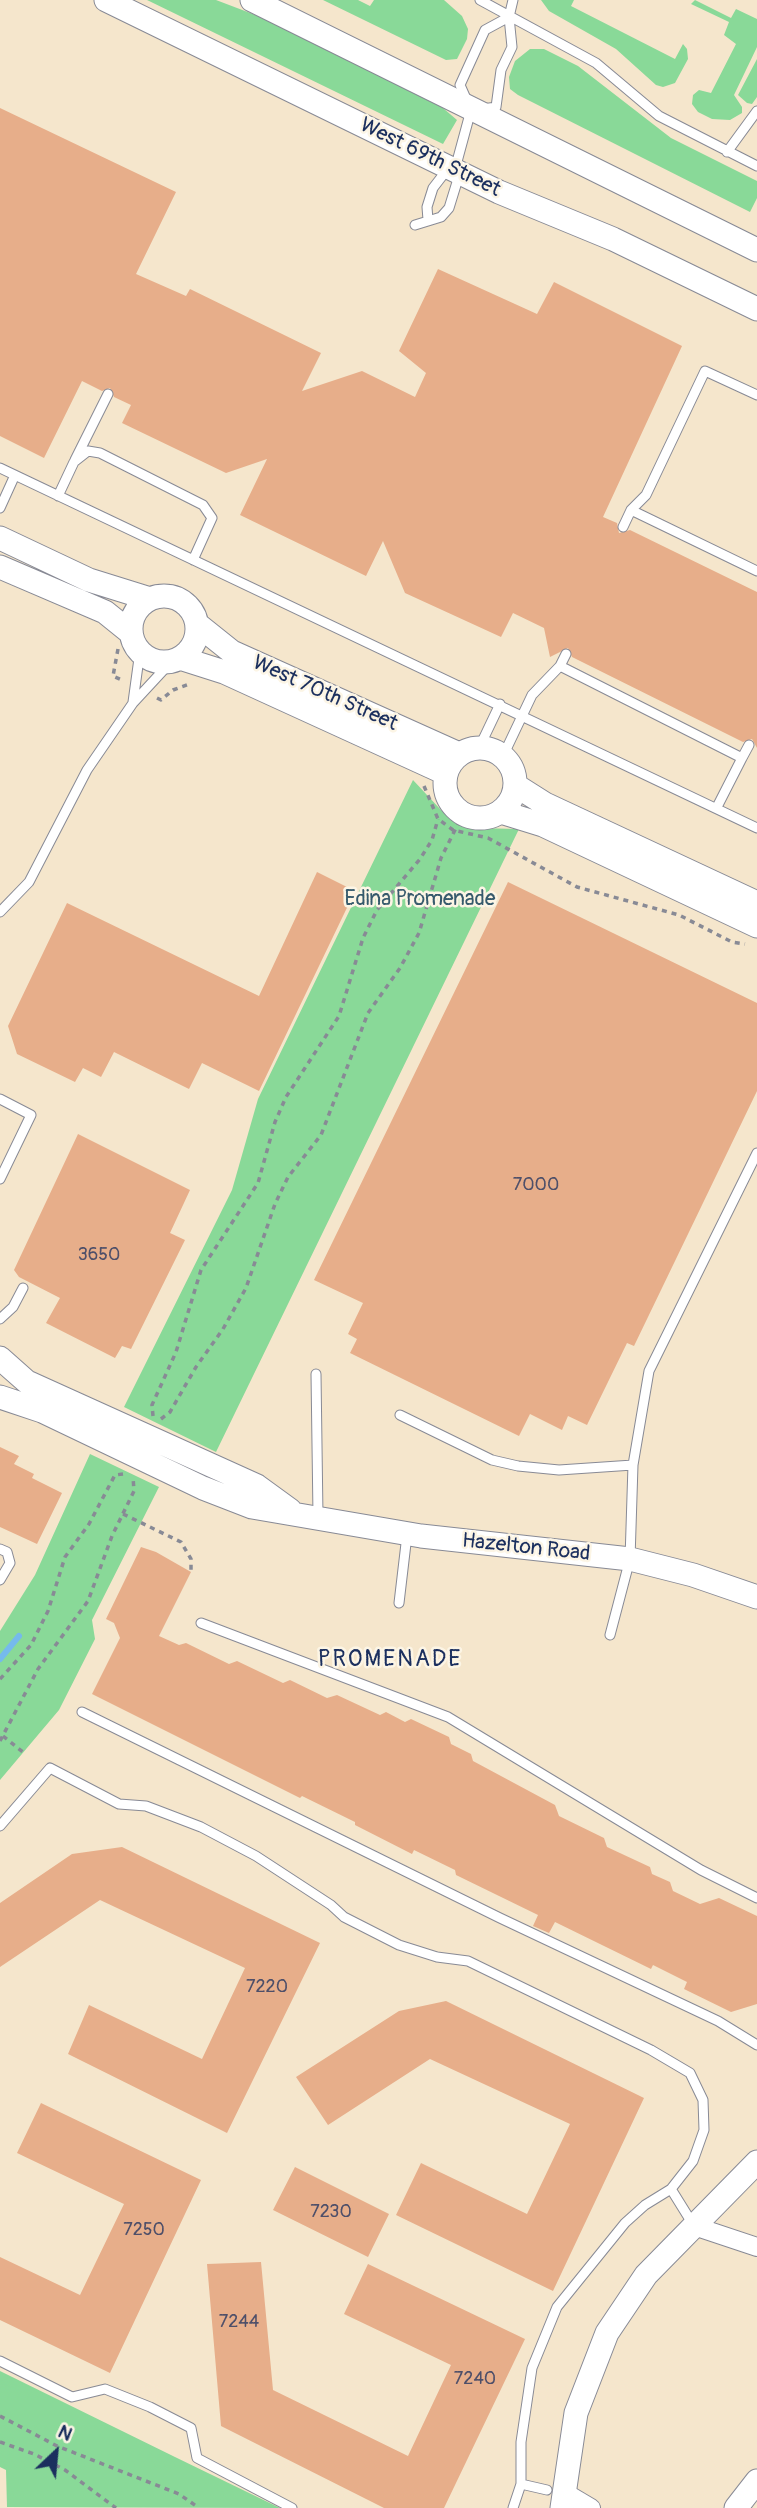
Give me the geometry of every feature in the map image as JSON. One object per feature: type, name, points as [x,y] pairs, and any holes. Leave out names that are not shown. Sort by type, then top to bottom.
[{"type":"street","name":"West 69th Street","points":[[106,0],[499,192],[613,239],[757,309]]},
{"type":"street","points":[[252,0],[757,250]]},
{"type":"street","points":[[0,538],[89,580],[150,599],[170,597],[180,600],[194,615],[197,624],[194,644],[176,660],[160,662],[129,642],[105,612],[0,567]]},
{"type":"street","points":[[129,642],[135,613],[150,599]]},
{"type":"street","name":"West 70th Street","points":[[197,624],[232,652],[461,758]]},
{"type":"street","name":"West 70th Street","points":[[176,660],[224,672],[461,758]]},
{"type":"street","points":[[503,757],[514,775],[515,785],[508,805],[500,812],[480,819],[458,822],[446,795],[461,758],[503,757]]},
{"type":"street","points":[[515,785],[545,804],[757,903]]},
{"type":"street","points":[[500,812],[543,825],[757,926]]},
{"type":"street","name":"Hazelton Road","points":[[0,1358],[27,1382],[257,1486],[293,1511]]},
{"type":"street","name":"Hazelton Road","points":[[0,1397],[42,1412],[203,1488],[252,1507],[293,1511],[407,1534],[630,1559],[693,1575],[757,1597]]},
{"type":"street","points":[[591,2508],[558,2497],[576,2413],[607,2333],[646,2275],[757,2162]]},
{"type":"street","points":[[694,2226],[757,2247]]},
{"type":"street","points":[[736,2508],[757,2481]]},
{"type":"lane","points":[[480,0],[596,63],[659,116],[757,166]]},
{"type":"lane","points":[[471,110],[496,107],[501,70],[512,47],[509,17],[513,0]]},
{"type":"lane","points":[[415,225],[442,217],[449,208],[457,182],[455,169],[471,110],[460,85],[485,30],[509,17]]},
{"type":"lane","points":[[727,152],[757,111]]},
{"type":"lane","points":[[428,220],[427,207],[433,188],[443,175],[455,169]]},
{"type":"lane","points":[[623,527],[631,510],[646,495],[705,371],[757,395]]},
{"type":"lane","points":[[58,496],[108,394]]},
{"type":"lane","points":[[74,462],[88,451],[100,453],[203,505],[212,518],[193,560]]},
{"type":"lane","points":[[0,468],[757,828]]},
{"type":"lane","points":[[0,508],[15,475]]},
{"type":"lane","points":[[631,510],[757,571]]},
{"type":"lane","points":[[129,642],[135,686],[133,703]]},
{"type":"lane","points":[[503,757],[532,695],[560,666],[566,654]]},
{"type":"lane","points":[[0,912],[29,881],[87,770],[133,703],[176,660]]},
{"type":"lane","points":[[560,666],[742,758]]},
{"type":"lane","points":[[461,758],[500,704]]},
{"type":"lane","points":[[717,807],[749,745]]},
{"type":"lane","points":[[0,1100],[31,1115],[0,1179]]},
{"type":"lane","points":[[610,1634],[630,1559],[633,1465],[649,1371],[757,1153]]},
{"type":"lane","points":[[0,1319],[13,1307],[23,1288]]},
{"type":"lane","points":[[316,1374],[318,1517]]},
{"type":"lane","points":[[400,1415],[492,1460],[518,1466],[559,1470],[633,1465]]},
{"type":"lane","points":[[398,1603],[407,1534]]},
{"type":"lane","points":[[0,1549],[7,1552],[10,1563],[0,1580]]},
{"type":"lane","points":[[201,1623],[447,1717],[701,1870],[757,1898]]},
{"type":"lane","points":[[82,1712],[499,1918],[718,2021],[757,2045]]},
{"type":"lane","points":[[0,1826],[50,1768],[119,1804],[146,1806],[201,1827],[256,1856],[331,1905],[344,1917],[399,1945],[437,1957],[468,1961],[651,2050],[690,2073],[703,2100],[704,2130],[692,2161],[671,2189],[645,2205],[625,2223],[557,2307],[532,2368],[521,2442],[521,2484],[513,2508]]},
{"type":"lane","points":[[671,2189],[694,2226]]},
{"type":"lane","points":[[0,2361],[72,2397],[105,2389],[150,2407],[191,2428],[197,2458],[292,2508]]},
{"type":"lane","points":[[521,2484],[558,2497]]},
{"type":"path","points":[[129,642],[118,652],[113,676],[135,686]]},
{"type":"path","points":[[144,692],[161,700],[173,690],[193,684]]},
{"type":"path","points":[[419,779],[438,819],[432,839],[377,910],[363,938],[339,1016],[280,1109],[258,1182],[246,1205],[201,1270],[176,1352],[152,1405],[154,1425],[170,1412],[196,1367],[223,1329],[246,1287],[275,1204],[289,1177],[321,1135],[368,1013],[400,968],[419,933],[458,822]]},
{"type":"path","points":[[438,819],[458,822],[543,871],[577,887],[679,915],[732,942],[757,947]]},
{"type":"path","points":[[0,1679],[22,1658],[37,1635],[65,1557],[96,1512],[115,1475],[133,1472],[134,1491],[88,1601],[38,1669],[0,1741]]},
{"type":"path","points":[[123,1514],[181,1542],[191,1559],[191,1572]]},
{"type":"path","points":[[3,1736],[24,1753]]},
{"type":"path","points":[[0,2416],[57,2446],[179,2494],[199,2508]]},
{"type":"path","points":[[0,2442],[34,2454],[65,2470],[116,2508]]},
{"type":"green space","points":[[147,0],[216,0],[287,27],[437,103],[457,120],[443,144]]},
{"type":"green space","points":[[323,0],[358,0],[370,6],[374,0],[444,0],[462,16],[468,29],[467,39],[457,59],[446,60]]},
{"type":"green space","points":[[541,0],[574,0],[571,6],[675,59],[683,44],[687,49],[688,59],[675,83],[663,87],[656,85],[616,49],[549,11]]},
{"type":"green space","points":[[695,0],[731,18],[736,9],[757,19],[757,47],[734,95],[742,107],[742,113],[730,120],[712,119],[698,112],[692,104],[693,95],[699,90],[711,93],[736,44],[724,35],[729,22],[691,4]]},
{"type":"green space","points":[[530,49],[544,49],[578,66],[671,138],[757,181],[757,198],[750,212],[518,95],[510,89],[509,77],[515,61]]},
{"type":"green space","points":[[757,59],[757,97],[752,104],[738,95]]},
{"type":"green space","name":"Edina Promenade","points":[[413,780],[441,810],[476,828],[519,829],[216,1452],[124,1407],[232,1190],[258,1099]]},
{"type":"green space","points":[[90,1454],[159,1487],[92,1620],[95,1639],[59,1710],[0,1780],[0,1631],[35,1575]]},
{"type":"green space","points":[[0,2371],[280,2508],[7,2507],[6,2470],[0,2467]]},
{"type":"building","points":[[0,108],[176,192],[136,274],[186,296],[190,289],[321,353],[302,391],[362,371],[415,397],[426,373],[399,351],[438,269],[537,314],[554,282],[682,346],[603,517],[617,523],[619,533],[630,530],[757,592],[757,748],[752,739],[743,742],[572,657],[568,648],[550,657],[544,628],[513,613],[501,637],[405,593],[383,541],[366,576],[240,515],[267,459],[226,473],[122,423],[131,405],[114,397],[110,388],[102,391],[82,381],[44,458],[0,436]]},
{"type":"building","points":[[317,872],[355,891],[259,1091],[202,1063],[189,1089],[114,1052],[101,1077],[83,1068],[75,1082],[17,1054],[8,1026],[67,903],[259,996]]},
{"type":"building","points":[[508,882],[757,1003],[757,1091],[634,1346],[627,1343],[587,1425],[568,1416],[562,1430],[530,1414],[519,1436],[350,1353],[357,1339],[348,1334],[363,1303],[314,1280]]},
{"type":"building","points":[[78,1134],[190,1190],[170,1233],[185,1240],[131,1349],[122,1346],[115,1358],[46,1323],[60,1298],[19,1277],[14,1270]]},
{"type":"building","points":[[0,1447],[19,1456],[14,1464],[34,1474],[32,1478],[62,1493],[37,1544],[0,1527]]},
{"type":"building","points":[[141,1547],[156,1552],[191,1572],[159,1636],[179,1645],[186,1643],[229,1664],[237,1661],[283,1683],[290,1680],[327,1698],[337,1695],[380,1715],[386,1712],[405,1722],[411,1719],[449,1737],[451,1744],[471,1754],[473,1761],[555,1805],[559,1816],[604,1838],[607,1847],[650,1867],[652,1874],[670,1882],[673,1891],[700,1904],[719,1898],[757,1916],[757,2004],[731,2012],[684,1989],[687,1982],[653,1965],[651,1969],[555,1922],[549,1933],[533,1926],[538,1915],[456,1875],[455,1870],[414,1850],[412,1854],[355,1825],[355,1822],[302,1796],[300,1798],[92,1694],[120,1638],[114,1623],[106,1619]]},
{"type":"building","points":[[122,1847],[320,1943],[227,2133],[68,2054],[89,2005],[202,2059],[245,1968],[100,1900],[0,1967],[0,1903],[72,1854]]},
{"type":"building","points":[[446,2001],[644,2098],[553,2291],[396,2215],[421,2163],[527,2214],[570,2124],[430,2059],[328,2125],[296,2077],[399,2011]]},
{"type":"building","points":[[41,2103],[201,2180],[110,2373],[0,2320],[0,2257],[80,2295],[124,2204],[17,2153]]},
{"type":"building","points":[[295,2167],[389,2214],[368,2257],[273,2210]]},
{"type":"building","points":[[261,2262],[273,2390],[408,2456],[451,2365],[344,2314],[368,2264],[525,2339],[444,2508],[384,2508],[221,2426],[207,2264]]},
{"type":"waterway","points":[[0,1659],[19,1636]]},
{"type":"district","name":"PROMENADE","points":[[390,1660]]}]
